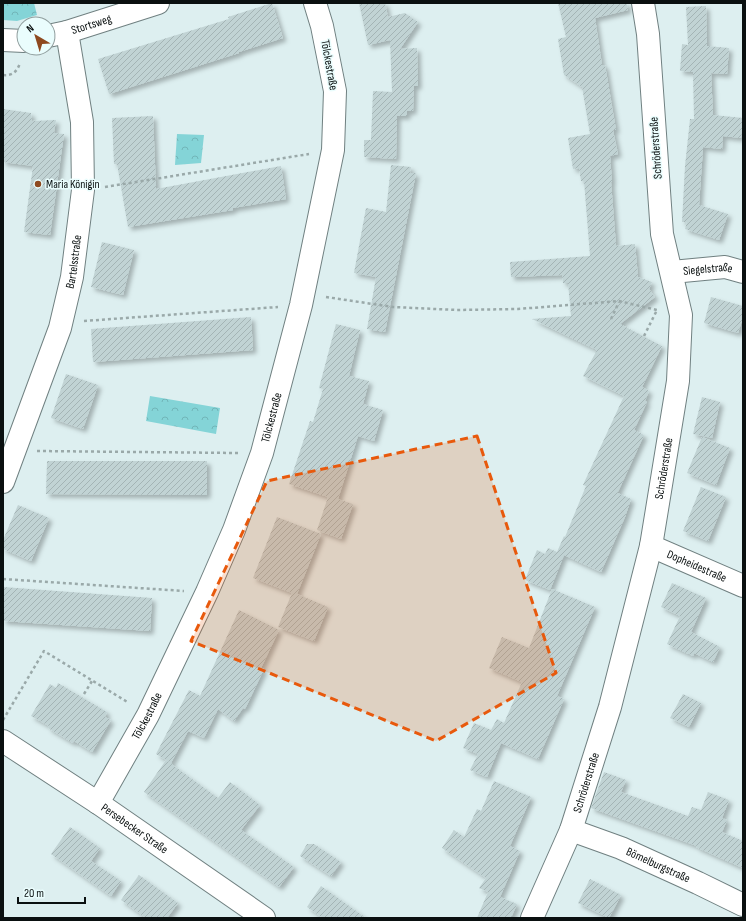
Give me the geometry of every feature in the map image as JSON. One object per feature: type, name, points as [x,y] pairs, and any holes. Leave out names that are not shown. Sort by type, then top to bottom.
[{"type":"street","name":"Stortsweg","points":[[58,34],[158,3]]},
{"type":"street","name":"Tölckestraße","points":[[98,803],[148,715],[207,592],[234,530],[262,454],[302,299],[333,150],[335,91],[322,26],[315,3]]},
{"type":"street","name":"Schröderstraße","points":[[532,918],[571,830],[610,707],[651,546],[678,381],[681,315],[662,234],[648,34],[643,3]]},
{"type":"street","name":"Bartelsstraße","points":[[3,482],[61,323],[72,277],[83,190],[82,122],[58,34]]},
{"type":"street","points":[[3,40],[16,41]]},
{"type":"street","name":"Siegelstraße","points":[[672,272],[725,267],[743,272]]},
{"type":"street","name":"Dopheidestraße","points":[[651,546],[743,586]]},
{"type":"street","name":"Persebecker Straße","points":[[3,741],[98,803],[264,918]]},
{"type":"street","name":"Bömelburgstraße","points":[[571,830],[621,848],[743,905]]},
{"type":"path","points":[[83,190],[333,150]]},
{"type":"path","points":[[61,323],[302,299],[393,307],[457,310],[518,309],[619,301],[681,315]]},
{"type":"path","points":[[611,319],[619,301]]},
{"type":"path","points":[[644,336],[657,310]]},
{"type":"path","points":[[15,450],[262,454]]},
{"type":"path","points":[[3,579],[207,592]]},
{"type":"path","points":[[3,720],[44,651],[148,715]]},
{"type":"path","points":[[84,694],[92,680]]},
{"type":"highlighted area","points":[[477,436],[556,673],[436,741],[191,641],[267,481]]},
{"type":"green space","points":[[3,3],[34,3],[37,15],[16,16],[16,21],[3,20]]},
{"type":"green space","points":[[177,134],[204,135],[201,163],[175,165]]},
{"type":"green space","points":[[150,396],[220,408],[216,434],[146,421]]},
{"type":"building","points":[[272,3],[283,38],[109,94],[98,59],[229,19],[228,17]]},
{"type":"building","points":[[359,3],[385,3],[388,17],[405,13],[418,22],[400,49],[417,48],[418,86],[414,86],[413,111],[407,111],[407,116],[397,116],[396,159],[364,157],[364,140],[371,140],[373,91],[392,92],[390,40],[368,45]]},
{"type":"building","points":[[558,3],[627,3],[628,10],[595,18],[602,65],[605,65],[616,130],[613,130],[618,154],[610,156],[616,246],[635,244],[638,277],[652,282],[649,289],[655,297],[620,324],[662,346],[642,387],[649,391],[645,401],[647,402],[634,430],[644,435],[617,494],[618,493],[631,499],[625,517],[601,572],[564,555],[550,590],[525,580],[537,550],[545,554],[548,548],[557,552],[564,536],[565,537],[586,486],[583,485],[624,396],[583,376],[597,350],[532,319],[571,316],[568,283],[563,283],[562,275],[511,277],[510,262],[590,256],[584,181],[581,181],[579,168],[573,169],[568,138],[590,134],[582,87],[564,75],[558,39],[566,37]]},
{"type":"building","points":[[706,6],[707,46],[729,48],[727,74],[711,73],[713,115],[743,118],[741,138],[723,136],[722,149],[703,147],[699,205],[728,214],[719,240],[685,229],[687,222],[682,222],[685,166],[690,119],[694,119],[693,72],[680,71],[682,44],[688,45],[686,7]]},
{"type":"building","points":[[3,109],[31,113],[32,121],[56,120],[54,133],[64,134],[50,235],[24,232],[33,166],[3,162]]},
{"type":"building","points":[[153,116],[156,189],[281,166],[286,199],[233,208],[233,210],[128,227],[117,164],[114,164],[112,118]]},
{"type":"building","points":[[391,165],[411,167],[410,173],[416,173],[385,332],[367,329],[376,277],[354,273],[366,208],[386,212]]},
{"type":"building","points":[[102,242],[134,250],[123,295],[91,287]]},
{"type":"building","points":[[711,297],[743,306],[743,317],[738,333],[704,323]]},
{"type":"building","points":[[251,317],[253,350],[93,362],[91,329]]},
{"type":"building","points":[[336,324],[360,330],[349,376],[369,381],[363,404],[383,410],[374,441],[358,436],[338,499],[353,504],[341,539],[317,530],[328,497],[289,484],[310,421],[313,422],[323,389],[319,388]]},
{"type":"building","points":[[66,374],[98,385],[83,429],[51,418]]},
{"type":"building","points":[[702,397],[720,402],[712,438],[693,434]]},
{"type":"building","points":[[702,437],[730,448],[716,485],[687,473]]},
{"type":"building","points":[[47,461],[207,461],[207,495],[46,494]]},
{"type":"building","points":[[701,487],[726,497],[708,541],[683,531]]},
{"type":"building","points":[[18,505],[49,518],[31,561],[3,549],[3,540]]},
{"type":"building","points":[[277,517],[321,534],[297,594],[328,607],[314,641],[278,627],[292,593],[253,578]]},
{"type":"building","points":[[672,583],[706,598],[691,632],[720,647],[713,662],[694,653],[693,656],[667,644],[680,616],[661,607]]},
{"type":"building","points":[[3,587],[152,598],[150,631],[3,621]]},
{"type":"building","points":[[552,589],[595,607],[557,696],[564,699],[538,759],[501,743],[487,777],[470,770],[478,754],[463,748],[474,723],[491,730],[497,719],[504,723],[522,682],[489,668],[502,637],[529,648]]},
{"type":"building","points":[[239,610],[279,630],[261,668],[264,669],[245,709],[243,708],[234,721],[218,709],[204,738],[188,731],[171,763],[156,754],[189,690],[200,696]]},
{"type":"building","points":[[58,683],[107,712],[105,717],[111,720],[92,752],[74,741],[73,743],[48,728],[49,726],[31,716],[50,684],[56,688]]},
{"type":"building","points":[[683,694],[701,703],[689,727],[670,718]]},
{"type":"building","points":[[166,760],[218,798],[230,782],[260,805],[241,830],[294,867],[279,887],[144,792]]},
{"type":"building","points":[[604,772],[626,780],[621,792],[688,816],[692,807],[701,810],[708,792],[729,800],[722,818],[727,820],[722,832],[743,841],[743,868],[696,847],[697,846],[591,808]]},
{"type":"building","points":[[494,781],[531,797],[510,846],[520,851],[500,897],[517,904],[511,918],[477,918],[488,892],[479,888],[486,878],[442,848],[454,830],[464,837],[477,809],[481,811]]},
{"type":"building","points":[[70,827],[100,848],[91,861],[121,881],[111,896],[51,854]]},
{"type":"building","points":[[307,844],[314,844],[341,862],[331,876],[300,856]]},
{"type":"building","points":[[139,875],[178,903],[167,918],[146,918],[121,900]]},
{"type":"building","points":[[590,879],[621,895],[609,918],[578,903]]},
{"type":"building","points":[[321,886],[366,918],[323,918],[307,907]]},
{"type":"place","name":"Maria Königin","points":[[38,184]]}]
